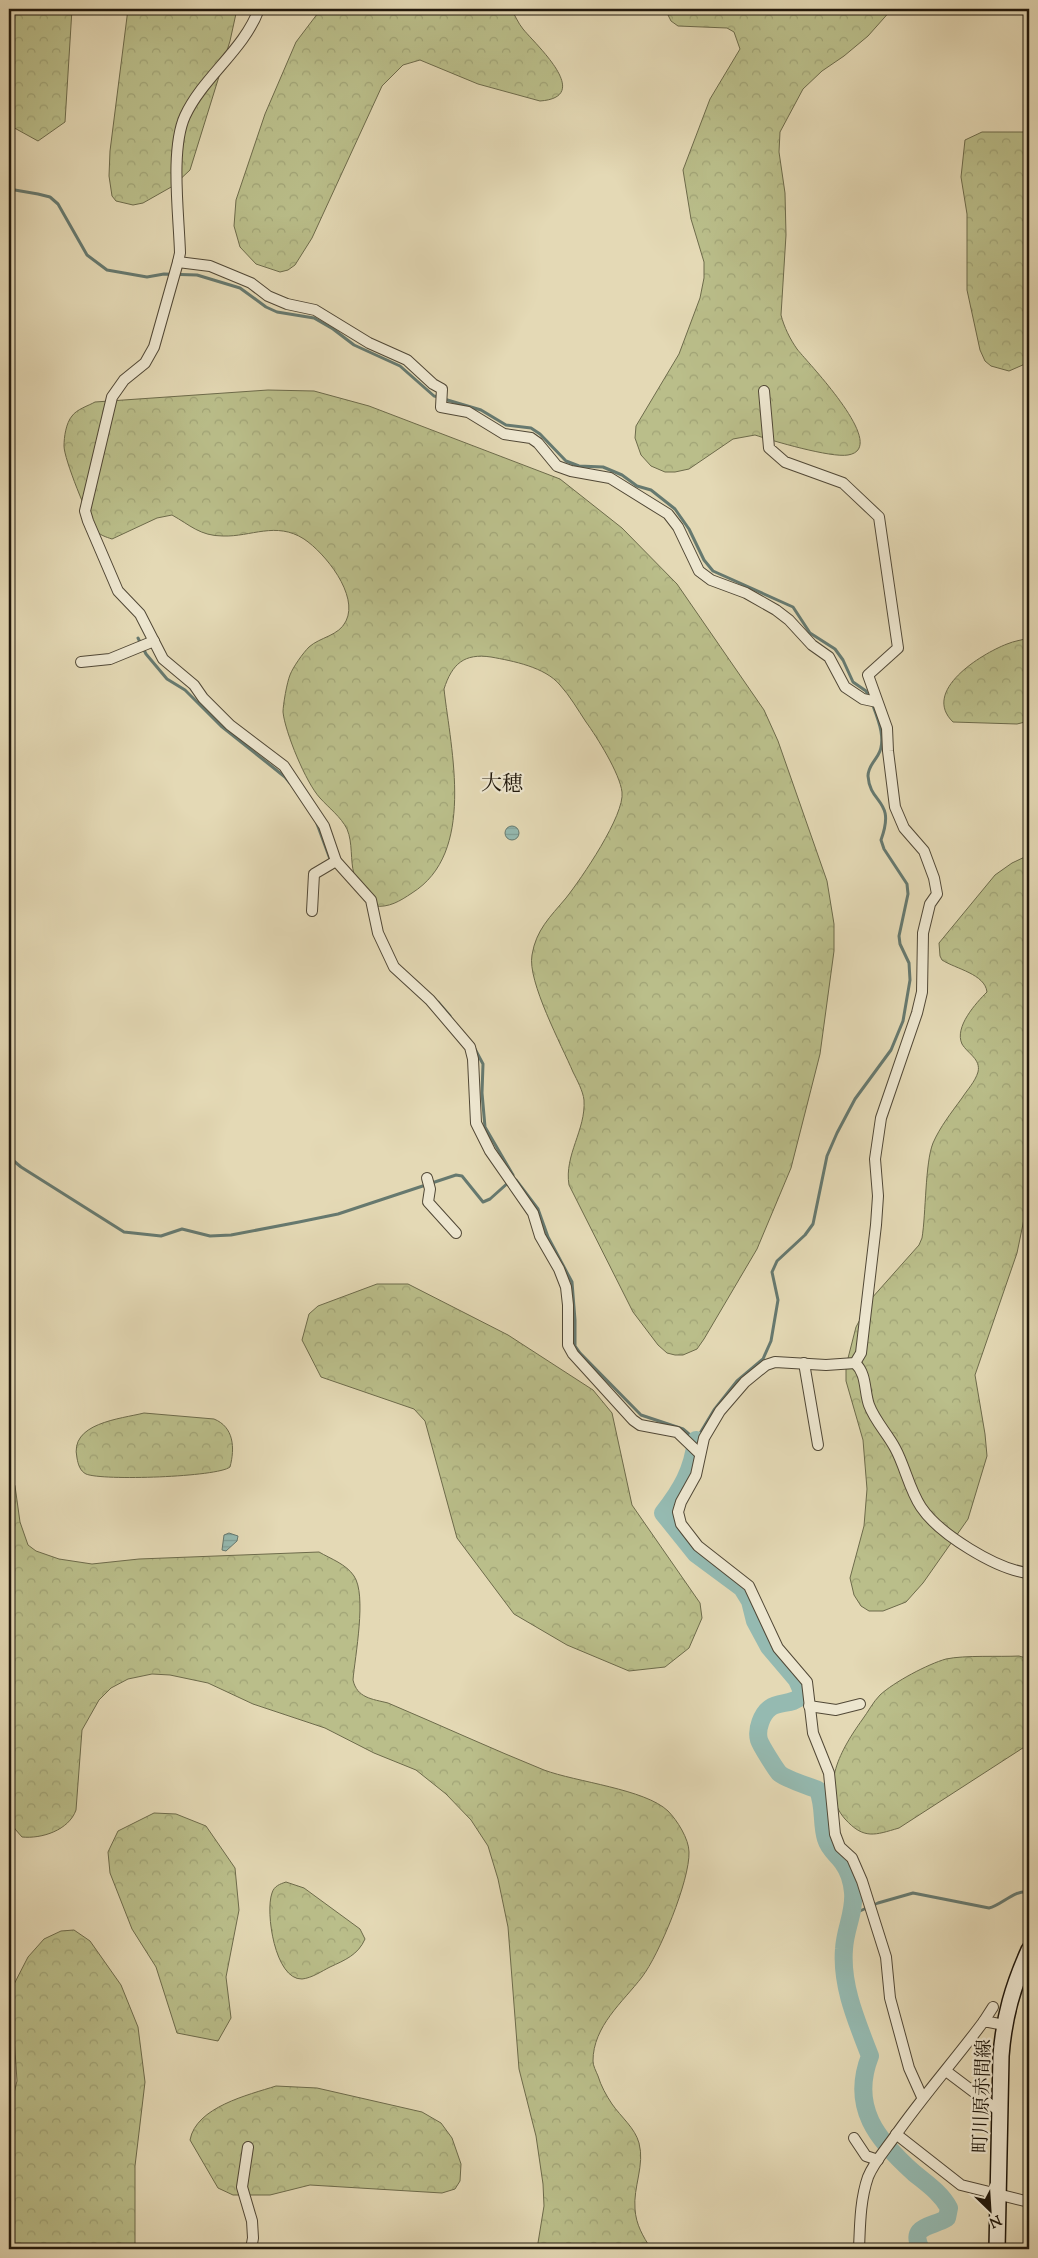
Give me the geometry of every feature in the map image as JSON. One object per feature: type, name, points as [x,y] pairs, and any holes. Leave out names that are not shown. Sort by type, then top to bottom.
[{"type":"main road","name":"町川原赤間線","points":[[997,2249],[999,2111],[1004,2025],[1008,2003],[1029,1950]]},
{"type":"street","points":[[259,9],[235,48],[185,117],[178,145],[178,262],[154,348],[145,363],[124,380],[112,397],[85,511],[93,537],[113,583],[140,614],[163,659],[194,686],[203,698],[230,725],[277,758],[284,766],[324,826],[336,861],[371,900],[378,934],[394,968],[430,1000],[470,1047],[476,1123],[490,1150],[533,1213],[540,1236],[559,1269],[566,1287],[568,1345],[572,1354],[633,1420],[640,1425],[677,1432],[700,1454]]},
{"type":"street","points":[[178,262],[210,266],[250,284],[268,296],[287,304],[315,310],[369,343],[407,360],[433,384],[442,389],[441,407],[473,414],[504,434],[531,438],[538,443],[557,466],[571,472],[610,478],[668,514],[678,527],[699,571],[711,580],[746,594],[776,610],[789,620],[812,645],[829,657],[845,687],[863,699],[877,702]]},
{"type":"street","points":[[764,392],[769,448],[785,462],[843,483],[879,517],[898,648],[868,674],[887,728],[895,807],[904,828],[924,851],[934,878],[937,894],[930,904],[923,934],[922,992],[881,1118],[875,1160],[878,1196],[876,1233],[864,1338],[861,1353],[855,1363]]},
{"type":"street","points":[[81,662],[110,659],[154,641]]},
{"type":"street","points":[[312,911],[314,874],[336,861]]},
{"type":"street","points":[[427,1178],[430,1189],[428,1202],[456,1233]]},
{"type":"street","points":[[855,1363],[826,1365],[775,1362],[766,1365],[745,1382],[720,1411],[704,1438],[696,1475],[681,1502],[678,1512],[681,1524],[698,1546],[749,1586],[778,1648],[807,1682],[813,1733],[829,1773],[835,1834],[840,1847],[852,1858],[862,1881],[886,1957],[890,1998],[909,2068],[922,2097]]},
{"type":"street","points":[[804,1363],[818,1445]]},
{"type":"street","points":[[855,1363],[864,1377],[868,1405],[894,1446],[920,1506],[929,1517],[975,1553],[1007,1568],[1029,1573]]},
{"type":"street","points":[[809,1706],[836,1710],[860,1704]]},
{"type":"street","points":[[859,2249],[863,2195],[869,2176],[922,2097],[946,2071],[993,2007]]},
{"type":"street","points":[[984,2021],[1004,2025]]},
{"type":"street","points":[[946,2071],[999,2111]]},
{"type":"street","points":[[896,2134],[961,2185],[1029,2202]]},
{"type":"street","points":[[854,2138],[866,2156],[878,2160]]},
{"type":"street","points":[[248,2147],[242,2187],[252,2221],[252,2249]]},
{"type":"green space","points":[[9,9],[72,9],[65,122],[38,141],[9,125]]},
{"type":"green space","points":[[128,9],[237,9],[230,41],[190,170],[173,186],[143,203],[133,205],[116,201],[112,196],[109,176],[110,151]]},
{"type":"green space","points":[[321,9],[511,9],[521,27],[557,70],[562,81],[562,90],[555,97],[540,101],[478,84],[420,60],[403,65],[382,86],[312,238],[295,265],[288,270],[280,272],[256,264],[240,247],[234,226],[236,200],[265,114],[296,42]]},
{"type":"green space","points":[[665,9],[892,9],[868,36],[822,71],[803,89],[780,132],[779,152],[785,193],[786,235],[781,315],[797,349],[829,386],[853,422],[860,437],[859,449],[848,455],[816,452],[755,435],[733,439],[689,469],[675,472],[665,472],[651,466],[641,455],[635,438],[636,426],[679,354],[700,298],[704,278],[704,262],[691,219],[683,170],[710,99],[740,49],[734,32],[727,28],[678,26],[671,21]]},
{"type":"green space","points":[[982,132],[1029,132],[1029,357],[1025,364],[1009,371],[991,366],[985,361],[980,350],[967,290],[967,214],[961,177],[965,140]]},
{"type":"green space","points":[[268,390],[314,391],[369,406],[560,479],[622,528],[677,584],[764,710],[778,741],[827,881],[834,924],[834,951],[820,1054],[791,1168],[757,1249],[697,1349],[683,1355],[675,1355],[667,1353],[658,1345],[633,1312],[569,1185],[568,1174],[572,1153],[582,1122],[584,1100],[580,1086],[540,997],[532,966],[532,955],[540,931],[582,877],[610,831],[617,816],[622,792],[617,776],[607,756],[567,694],[554,679],[546,674],[537,669],[509,661],[482,656],[473,657],[460,662],[455,667],[444,689],[454,770],[455,799],[452,827],[445,853],[432,875],[412,893],[389,905],[374,906],[354,874],[347,829],[314,791],[292,744],[283,712],[289,678],[298,660],[309,647],[339,630],[346,621],[349,611],[348,599],[344,587],[330,564],[304,539],[283,531],[273,530],[233,536],[215,536],[196,529],[172,515],[157,518],[112,539],[97,532],[92,523],[72,475],[64,446],[68,422],[77,411],[95,402]]},
{"type":"green space","points":[[1029,638],[1029,721],[1017,724],[953,722],[945,710],[944,698],[949,686],[958,675],[983,656],[996,649]]},
{"type":"green space","points":[[1029,855],[1029,1195],[1017,1253],[975,1375],[987,1456],[968,1519],[923,1583],[906,1602],[883,1611],[869,1611],[861,1606],[854,1595],[850,1578],[864,1526],[867,1489],[863,1440],[846,1381],[846,1366],[856,1327],[871,1299],[919,1245],[922,1238],[928,1163],[933,1143],[942,1126],[973,1083],[978,1072],[976,1060],[962,1044],[960,1037],[963,1023],[967,1016],[987,992],[985,986],[976,976],[942,960],[939,943],[995,875],[1012,863]]},
{"type":"green space","points":[[377,1284],[408,1284],[508,1335],[593,1390],[612,1413],[632,1505],[700,1603],[702,1618],[689,1648],[665,1667],[629,1671],[567,1645],[514,1614],[457,1538],[425,1421],[414,1409],[321,1377],[302,1340],[309,1314],[318,1306]]},
{"type":"green space","points":[[144,1413],[214,1419],[221,1423],[226,1427],[231,1439],[230,1467],[205,1473],[160,1477],[96,1476],[82,1471],[77,1458],[77,1446],[81,1437],[88,1430],[110,1421]]},
{"type":"green space","points":[[9,1469],[15,1486],[20,1522],[28,1545],[36,1551],[59,1559],[92,1564],[139,1559],[319,1552],[338,1562],[354,1576],[360,1597],[358,1642],[353,1680],[358,1691],[366,1697],[388,1703],[544,1770],[643,1797],[657,1803],[668,1811],[679,1824],[685,1836],[689,1852],[688,1865],[679,1898],[665,1935],[649,1966],[603,2026],[594,2048],[593,2061],[606,2094],[631,2127],[639,2143],[641,2160],[635,2201],[636,2215],[640,2230],[651,2249],[537,2249],[544,2206],[543,2184],[536,2136],[519,2069],[508,1927],[498,1879],[488,1846],[471,1820],[446,1794],[416,1770],[374,1753],[325,1728],[253,1704],[208,1683],[170,1675],[152,1674],[128,1679],[111,1688],[99,1700],[82,1730],[76,1810],[67,1823],[54,1832],[30,1837],[22,1837],[15,1829],[9,1816]]},
{"type":"green space","points":[[1019,1656],[1029,1659],[1029,1744],[899,1828],[876,1834],[864,1833],[845,1819],[837,1807],[833,1794],[836,1768],[854,1731],[880,1695],[912,1674],[946,1659]]},
{"type":"green space","points":[[154,1813],[176,1814],[206,1826],[235,1868],[239,1910],[226,1977],[231,2018],[218,2041],[177,2033],[156,1967],[132,1929],[110,1873],[108,1852],[118,1831]]},
{"type":"green space","points":[[286,1882],[304,1888],[360,1929],[365,1939],[359,1949],[346,1959],[306,1978],[302,1979],[293,1976],[285,1969],[274,1944],[271,1929],[270,1902],[274,1889]]},
{"type":"green space","points":[[74,1930],[90,1941],[121,1985],[138,2027],[145,2082],[135,2166],[135,2249],[9,2249],[9,2106],[17,2081],[11,1990],[28,1957],[44,1939],[61,1931]]},
{"type":"green space","points":[[276,2086],[317,2088],[422,2112],[441,2123],[452,2138],[461,2164],[460,2181],[455,2189],[442,2193],[310,2185],[270,2195],[233,2195],[218,2188],[190,2140],[194,2129],[202,2119],[225,2104]]},
{"type":"water","points":[[509,826],[515,826],[519,833],[515,840],[509,840],[505,836],[505,830]]},
{"type":"water","points":[[229,1533],[238,1536],[237,1541],[226,1551],[222,1550],[224,1535]]},
{"type":"waterway","points":[[9,189],[50,197],[58,204],[87,255],[107,270],[147,277],[164,274],[197,275],[240,288],[266,307],[277,312],[314,318],[333,329],[354,345],[400,366],[434,396],[439,397]]},
{"type":"waterway","points":[[444,399],[481,410],[506,425],[531,428],[540,434],[566,461],[579,466],[603,467],[622,475],[637,486],[651,490],[675,509],[689,529],[704,560],[713,571],[793,607],[810,633],[835,649],[843,660],[853,682],[866,691],[869,698]]},
{"type":"waterway","points":[[138,638],[146,654],[167,679],[185,690],[221,726],[290,783]]},
{"type":"waterway","points":[[516,1180],[538,1209],[548,1237],[572,1282],[575,1346],[641,1415],[683,1429],[696,1440],[714,1410],[737,1381],[763,1359],[771,1341],[778,1300],[772,1272],[777,1261],[805,1235],[813,1224],[827,1156],[837,1133],[855,1099],[891,1050],[903,1021],[910,980],[909,963],[900,944],[899,936],[908,894],[907,884],[884,849],[881,840],[886,817],[884,809],[873,792],[868,776],[882,743],[881,729],[872,703]]},
{"type":"waterway","points":[[316,821],[330,859]]},
{"type":"waterway","points":[[438,1002],[450,1016]]},
{"type":"waterway","points":[[475,1049],[483,1064],[482,1093],[485,1127],[513,1175]]},
{"type":"waterway","points":[[9,1157],[21,1167],[124,1232],[161,1236],[182,1229],[210,1236],[231,1235],[338,1214],[456,1175],[462,1176],[483,1202],[490,1199],[510,1181]]},
{"type":"waterway","points":[[696,1440],[692,1461],[685,1479],[663,1513],[696,1554],[742,1588],[750,1601],[755,1621],[769,1647],[797,1680],[801,1689],[801,1696],[798,1699],[778,1704],[767,1711],[762,1718],[758,1736],[768,1757],[779,1773],[818,1790],[822,1803],[827,1843],[841,1860],[850,1877],[853,1899],[844,1949],[844,1963],[847,1990],[870,2056],[863,2091],[865,2107],[879,2135],[889,2148],[914,2173],[938,2193],[949,2208],[947,2218],[920,2231],[918,2241],[921,2249]]},
{"type":"waterway","points":[[853,1914],[878,1903],[913,1893],[989,1908],[1014,1895],[1029,1892]]},
{"type":"district","name":"大穂","points":[[502,783]]}]
